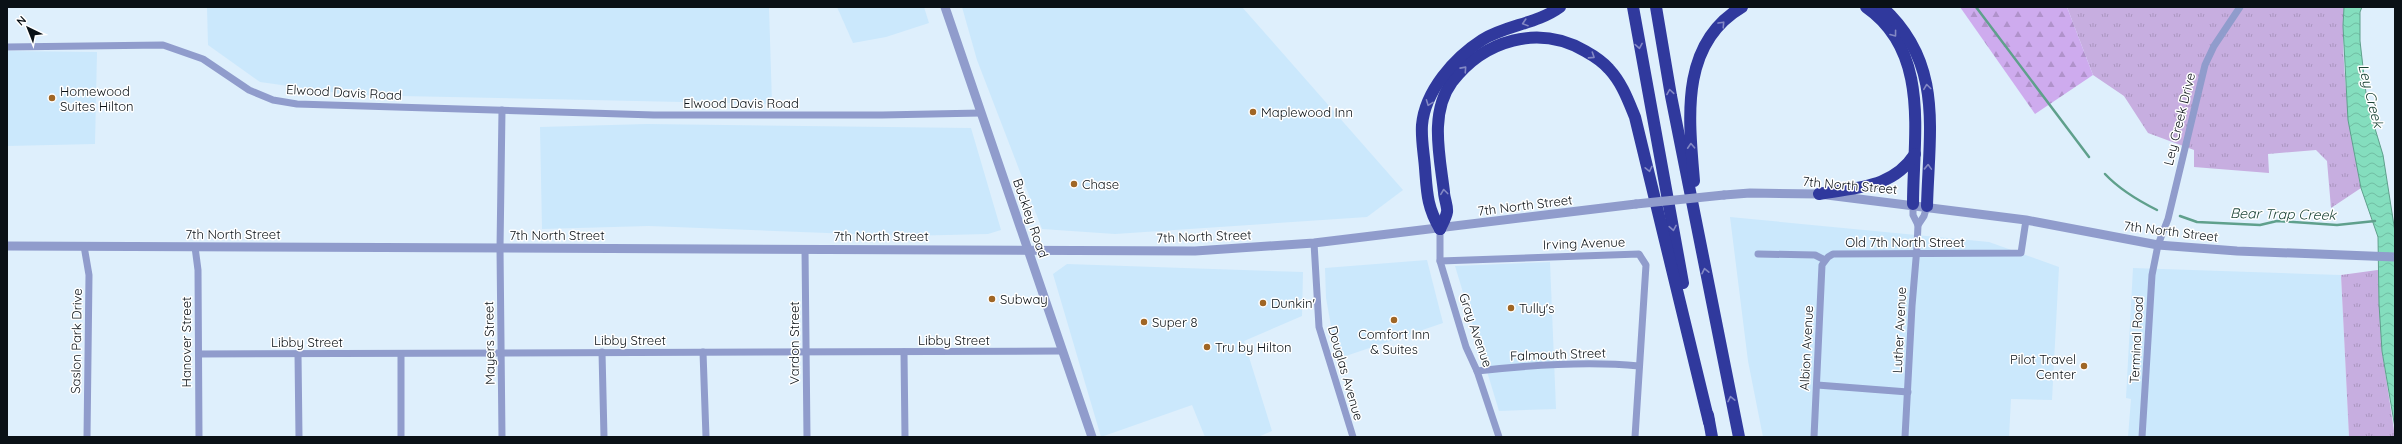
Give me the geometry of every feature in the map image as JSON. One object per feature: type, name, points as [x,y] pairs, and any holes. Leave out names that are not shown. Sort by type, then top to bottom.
[{"type":"highway","points":[[1440,229],[1430,212],[1422,131],[1428,104],[1435,88],[1461,55],[1482,40],[1538,19],[1560,7]]},
{"type":"highway","points":[[1632,7],[1712,437]]},
{"type":"highway","points":[[1656,7],[1698,240],[1739,437]]},
{"type":"highway","points":[[1698,240],[1689,103],[1693,77],[1701,52],[1710,38],[1724,21],[1742,7]]},
{"type":"highway","points":[[1866,7],[1887,25],[1900,42],[1908,59],[1913,82],[1915,154],[1913,204]]},
{"type":"highway","points":[[1882,7],[1899,23],[1911,39],[1926,75],[1929,126],[1927,206]]},
{"type":"highway","points":[[1440,229],[1447,211],[1438,138],[1439,117],[1451,83],[1483,52],[1508,41],[1526,37],[1557,39],[1596,57],[1618,80],[1635,117],[1709,422]]},
{"type":"highway","points":[[1819,194],[1889,180],[1908,164],[1915,154]]},
{"type":"street","name":"Buckley Road","points":[[945,7],[1092,437]]},
{"type":"street","name":"Ley Creek Drive","points":[[2158,245],[2168,219],[2205,65],[2214,46],[2240,7]]},
{"type":"street","name":"Elwood Davis Road","points":[[7,46],[162,45],[204,60],[249,90],[279,101],[297,104],[681,115],[981,113]]},
{"type":"street","points":[[500,248],[502,110]]},
{"type":"street","name":"7th North Street","points":[[7,246],[805,248],[1195,252],[1314,243],[1440,229],[1636,204],[1750,193],[1819,194],[1913,204],[2026,220],[2158,245],[2237,252],[2395,257]]},
{"type":"street","name":"Luther Avenue","points":[[1913,204],[1913,215],[1918,225]]},
{"type":"street","name":"Luther Avenue","points":[[1905,437],[1918,225],[1924,216],[1927,206]]},
{"type":"street","name":"Old 7th North Street","points":[[1825,260],[1833,254],[1916,255],[2021,253],[2026,220]]},
{"type":"street","name":"Gray Avenue","points":[[1440,229],[1440,261],[1466,347],[1477,371],[1499,437]]},
{"type":"street","name":"Douglas Avenue","points":[[1314,243],[1320,327],[1353,437]]},
{"type":"street","name":"Terminal Road","points":[[2142,437],[2152,275],[2158,245]]},
{"type":"street","name":"Saslon Park Drive","points":[[84,246],[88,275],[87,437]]},
{"type":"street","name":"Hanover Street","points":[[196,247],[198,270],[199,437]]},
{"type":"street","name":"Mayers Street","points":[[500,248],[502,437]]},
{"type":"street","name":"Vardon Street","points":[[805,248],[806,437]]},
{"type":"street","name":"Irving Avenue","points":[[1440,261],[1639,254],[1646,265],[1635,437]]},
{"type":"street","points":[[1758,254],[1816,255],[1825,260]]},
{"type":"street","name":"Albion Avenue","points":[[1814,437],[1822,265],[1825,260]]},
{"type":"street","name":"Libby Street","points":[[199,354],[401,355],[602,352],[1062,351]]},
{"type":"street","points":[[602,352],[604,437]]},
{"type":"street","points":[[703,352],[706,437]]},
{"type":"street","points":[[904,352],[905,437]]},
{"type":"street","points":[[298,354],[299,437]]},
{"type":"street","points":[[401,355],[401,437]]},
{"type":"street","name":"Falmouth Street","points":[[1477,371],[1509,367],[1616,364],[1639,366]]},
{"type":"street","points":[[1817,385],[1908,392]]},
{"type":"shaded area","points":[[207,7],[769,7],[772,104],[353,95],[260,82],[208,45]]},
{"type":"shaded area","points":[[837,7],[924,7],[929,23],[886,37],[853,43]]},
{"type":"shaded area","points":[[962,7],[1242,7],[1403,190],[1367,217],[1115,234],[1042,229],[977,60]]},
{"type":"shaded area","name":"Homewood Suites Hilton","points":[[7,51],[97,52],[95,144],[7,146]]},
{"type":"shaded area","points":[[647,124],[971,128],[1001,230],[988,234],[905,236],[649,226],[542,229],[540,127]]},
{"type":"shaded area","points":[[1730,217],[1989,242],[2059,267],[2052,400],[2011,399],[2009,437],[1763,437],[1748,361]]},
{"type":"shaded area","points":[[1427,260],[1443,323],[1337,359],[1326,298],[1325,268]]},
{"type":"shaded area","points":[[1550,262],[1556,409],[1499,411],[1455,266]]},
{"type":"shaded area","points":[[1067,264],[1303,272],[1302,316],[1244,341],[1272,431],[1258,437],[1205,437],[1192,405],[1101,437],[1053,274]]},
{"type":"shaded area","points":[[2133,268],[2341,275],[2349,437],[2128,437],[2131,399],[2126,398]]},
{"type":"green space","points":[[1960,7],[2067,7],[2093,75],[2035,114]]},
{"type":"green space","points":[[2067,7],[2344,7],[2343,53],[2347,98],[2361,188],[2331,208],[2327,161],[2316,150],[2268,154],[2269,173],[2194,167],[2194,150],[2148,133],[2124,96],[2093,75]]},
{"type":"green space","points":[[2385,269],[2382,351],[2395,437],[2349,437],[2341,275]]},
{"type":"water","points":[[2344,7],[2362,7],[2360,12],[2360,41],[2367,102],[2383,155],[2395,232],[2395,428],[2382,351],[2379,304],[2378,237],[2361,188],[2348,120],[2343,26]]},
{"type":"waterway","name":"Bear Trap Creek","points":[[1976,7],[2089,157]]},
{"type":"waterway","name":"Bear Trap Creek","points":[[2105,174],[2129,194],[2157,210]]},
{"type":"waterway","name":"Bear Trap Creek","points":[[2180,216],[2197,222],[2260,225],[2277,221],[2337,225],[2375,221]]},
{"type":"place","name":"Homewood Suites Hilton","points":[[52,98]]},
{"type":"place","name":"Maplewood Inn","points":[[1253,112]]},
{"type":"place","name":"Chase","points":[[1074,184]]},
{"type":"place","name":"Subway","points":[[992,299]]},
{"type":"place","name":"Dunkin'","points":[[1263,303]]},
{"type":"place","name":"Tully's","points":[[1511,308]]},
{"type":"place","name":"Comfort Inn & Suites","points":[[1394,320]]},
{"type":"place","name":"Super 8","points":[[1144,322]]},
{"type":"place","name":"Tru by Hilton","points":[[1207,347]]},
{"type":"place","name":"Pilot Travel Center","points":[[2084,366]]},
{"type":"water label","name":"Ley Creek","points":[[2371,96]]}]
